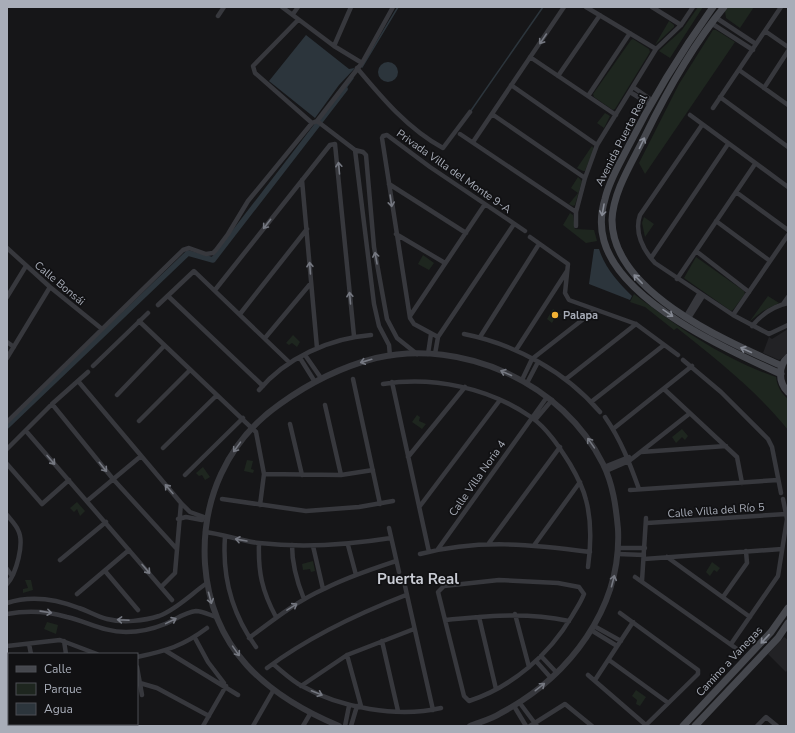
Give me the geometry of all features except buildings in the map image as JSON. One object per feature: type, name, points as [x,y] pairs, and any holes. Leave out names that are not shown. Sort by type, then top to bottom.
[{"type":"main road","name":"Avenida Puerta Real","points":[[713,7],[694,34],[652,103],[615,173],[605,198],[602,224],[606,246],[621,272],[646,296],[697,333],[732,352],[780,374]]},
{"type":"main road","name":"Avenida Puerta Real","points":[[724,7],[713,20],[661,103],[624,178],[614,205],[612,220],[619,252],[637,279],[649,290],[688,317],[738,346],[782,366]]},
{"type":"main road","points":[[615,173],[624,178]]},
{"type":"main road","points":[[788,357],[782,366],[780,374],[782,382],[788,392]]},
{"type":"main road","name":"Camino a Vanegas","points":[[683,726],[771,632],[788,608]]},
{"type":"main road","name":"Camino a Vanegas","points":[[695,726],[778,638],[788,623]]},
{"type":"street","points":[[218,16],[224,7]]},
{"type":"street","points":[[282,7],[334,46],[362,63]]},
{"type":"street","points":[[293,14],[298,7]]},
{"type":"street","points":[[334,46],[350,7]]},
{"type":"street","points":[[7,422],[184,249],[189,248],[206,254],[213,253],[228,234],[248,201],[362,63],[393,7]]},
{"type":"street","points":[[473,142],[564,7]]},
{"type":"street","points":[[586,7],[656,49]]},
{"type":"street","points":[[652,7],[681,25]]},
{"type":"street","points":[[576,226],[576,212],[585,178],[597,145],[656,49],[681,25],[693,7]]},
{"type":"street","points":[[713,108],[781,7]]},
{"type":"street","points":[[558,76],[600,15]]},
{"type":"street","points":[[298,20],[253,66],[255,73],[314,122],[366,155],[372,228],[387,319],[397,338],[417,354]]},
{"type":"street","points":[[713,20],[726,24],[756,44]]},
{"type":"street","points":[[713,20],[722,29],[752,50]]},
{"type":"street","points":[[722,29],[726,24]]},
{"type":"street","points":[[765,31],[788,47]]},
{"type":"street","points":[[588,96],[630,33]]},
{"type":"street","points":[[764,88],[788,51]]},
{"type":"street","points":[[530,57],[616,115]]},
{"type":"street","points":[[357,68],[387,103],[409,124],[443,148],[470,112]]},
{"type":"street","points":[[739,70],[788,105]]},
{"type":"street","points":[[512,85],[597,145]]},
{"type":"street","points":[[632,90],[652,103]]},
{"type":"street","points":[[720,97],[788,146]]},
{"type":"street","points":[[492,114],[585,178]]},
{"type":"street","points":[[690,115],[788,187]]},
{"type":"street","points":[[702,125],[640,215],[638,232],[645,249],[651,258],[677,279],[733,316],[772,334],[788,325]]},
{"type":"street","points":[[460,134],[576,212]]},
{"type":"street","name":"Privada Villa del Monte 9-A","points":[[410,316],[396,234],[382,138],[383,136],[386,135],[525,232]]},
{"type":"street","points":[[215,290],[330,145],[335,144],[354,336]]},
{"type":"street","points":[[651,258],[728,144]]},
{"type":"street","points":[[356,150],[374,304],[379,326],[389,346],[390,356]]},
{"type":"street","points":[[677,279],[755,164]]},
{"type":"street","points":[[302,180],[317,348]]},
{"type":"street","points":[[389,184],[466,233]]},
{"type":"street","points":[[736,192],[788,230]]},
{"type":"street","points":[[438,337],[414,324],[410,316],[485,204]]},
{"type":"street","points":[[716,222],[770,261]]},
{"type":"street","name":"Privada Villa del Monte 9-A","points":[[432,351],[438,337],[514,224]]},
{"type":"street","points":[[365,228],[372,228]]},
{"type":"street","points":[[240,314],[307,229]]},
{"type":"street","points":[[396,234],[446,263]]},
{"type":"street","points":[[733,316],[788,235]]},
{"type":"street","points":[[530,237],[568,264],[566,297],[572,302],[636,324],[678,355]]},
{"type":"street","points":[[480,337],[539,244]]},
{"type":"street","name":"Calle Bonsái","points":[[7,248],[50,287],[102,329]]},
{"type":"street","points":[[696,251],[749,292]]},
{"type":"street","points":[[7,298],[26,266]]},
{"type":"street","points":[[516,350],[568,270]]},
{"type":"street","points":[[158,305],[194,271],[290,363]]},
{"type":"street","points":[[265,338],[311,283]]},
{"type":"street","points":[[7,358],[50,287]]},
{"type":"street","points":[[688,317],[701,295]]},
{"type":"street","points":[[168,296],[263,386]]},
{"type":"street","points":[[752,326],[762,316],[785,304],[788,297]]},
{"type":"street","points":[[526,379],[532,359],[595,310]]},
{"type":"street","points":[[93,366],[148,313]]},
{"type":"street","points":[[139,321],[252,428],[264,474],[260,505]]},
{"type":"street","points":[[566,380],[636,324]]},
{"type":"street","points":[[431,334],[432,351]]},
{"type":"street","points":[[464,334],[480,337],[516,350],[538,362],[566,380],[600,412]]},
{"type":"street","points":[[259,390],[290,363],[317,348],[354,336],[372,335]]},
{"type":"street","points":[[7,342],[14,346]]},
{"type":"street","points":[[591,402],[664,345]]},
{"type":"street","points":[[117,395],[164,346]]},
{"type":"street","points":[[340,726],[310,714],[273,691],[245,665],[227,638],[216,617],[207,583],[207,519],[210,500],[224,467],[252,428],[269,412],[321,378],[349,366],[390,356],[417,354],[432,351],[483,364],[526,379],[547,401],[567,414],[586,435],[608,468],[616,510],[621,551],[606,604],[595,629],[518,706],[470,726]]},
{"type":"street","points":[[305,355],[321,378]]},
{"type":"street","points":[[300,358],[315,382]]},
{"type":"street","points":[[683,360],[692,366],[721,392],[768,439],[772,447],[781,493]]},
{"type":"street","points":[[526,379],[538,362]]},
{"type":"street","points":[[613,429],[692,366]]},
{"type":"street","points":[[139,421],[190,370]]},
{"type":"street","points":[[7,449],[52,404],[88,372]]},
{"type":"street","points":[[353,379],[380,504]]},
{"type":"street","points":[[78,381],[181,503],[190,512],[198,517]]},
{"type":"street","points":[[392,382],[429,552]]},
{"type":"street","points":[[383,384],[392,382],[423,383],[465,387],[500,400],[533,419],[560,447],[580,482],[586,500],[591,528],[588,567]]},
{"type":"street","points":[[408,457],[465,387]]},
{"type":"street","points":[[664,389],[738,459],[742,483]]},
{"type":"street","points":[[163,448],[217,394]]},
{"type":"street","points":[[420,506],[500,400]]},
{"type":"street","name":"Calle Villa Noria 4","points":[[438,549],[547,401]]},
{"type":"street","points":[[52,404],[113,479],[176,548]]},
{"type":"street","points":[[325,405],[341,474]]},
{"type":"street","points":[[608,468],[628,459],[634,458],[689,414]]},
{"type":"street","points":[[605,417],[613,429],[628,459],[639,489]]},
{"type":"street","points":[[185,475],[243,418]]},
{"type":"street","points":[[290,424],[302,475]]},
{"type":"street","points":[[26,431],[172,600]]},
{"type":"street","points":[[641,452],[726,446]]},
{"type":"street","points":[[489,543],[560,447]]},
{"type":"street","points":[[87,501],[141,456]]},
{"type":"street","points":[[7,464],[42,504],[69,480]]},
{"type":"street","points":[[264,474],[341,474],[373,470]]},
{"type":"street","points":[[630,490],[778,480]]},
{"type":"street","points":[[535,544],[580,482]]},
{"type":"street","points":[[222,499],[306,511],[359,507],[393,501]]},
{"type":"street","points":[[731,644],[778,576],[787,519],[783,499]]},
{"type":"street","points":[[161,587],[175,573],[178,519],[181,503]]},
{"type":"street","name":"Calle Villa del Río 5","points":[[647,524],[786,514]]},
{"type":"street","points":[[7,515],[20,533],[18,561],[7,584]]},
{"type":"street","points":[[178,519],[198,517],[207,519]]},
{"type":"street","points":[[642,581],[647,524],[646,518]]},
{"type":"street","points":[[60,560],[106,522]]},
{"type":"street","points":[[389,528],[399,572]]},
{"type":"street","points":[[207,532],[259,543],[313,546],[348,545],[391,538]]},
{"type":"street","points":[[225,537],[225,577],[234,610],[249,638],[256,647]]},
{"type":"street","points":[[259,543],[258,570],[268,603],[276,617]]},
{"type":"street","points":[[420,554],[438,549],[489,543],[535,544],[590,552]]},
{"type":"street","points":[[292,545],[292,558],[297,582],[304,599]]},
{"type":"street","points":[[348,545],[356,575]]},
{"type":"street","points":[[313,546],[323,589]]},
{"type":"street","points":[[621,551],[645,548]]},
{"type":"street","points":[[621,551],[644,557],[667,557],[782,549]]},
{"type":"street","points":[[77,594],[129,550]]},
{"type":"street","points":[[723,597],[747,563],[746,551]]},
{"type":"street","points":[[667,557],[750,617]]},
{"type":"street","points":[[249,638],[276,617],[323,589],[356,575],[396,561]]},
{"type":"street","points":[[7,569],[12,576]]},
{"type":"street","points":[[105,571],[138,610]]},
{"type":"street","points":[[635,577],[737,649]]},
{"type":"street","points":[[499,580],[558,583],[579,587],[583,592],[583,597],[560,635],[536,661],[496,689],[471,700],[465,698],[445,620],[438,595],[441,587],[469,582],[499,580]]},
{"type":"street","points":[[7,603],[34,598],[47,599],[77,607],[107,619],[137,621],[165,613],[182,603],[207,583]]},
{"type":"street","points":[[405,586],[433,710]]},
{"type":"street","points":[[267,668],[308,640],[360,613],[406,595]]},
{"type":"street","points":[[7,614],[26,611],[45,611],[69,617],[110,631],[128,632],[145,630],[166,624],[190,612],[198,611],[216,617]]},
{"type":"street","points":[[588,675],[647,726],[668,702],[698,674],[698,670],[620,613]]},
{"type":"street","points":[[515,614],[529,667]]},
{"type":"street","points":[[445,620],[515,614],[544,616],[569,621]]},
{"type":"street","points":[[479,617],[496,689]]},
{"type":"street","points":[[595,680],[633,622]]},
{"type":"street","points":[[138,657],[166,651],[194,638],[208,628]]},
{"type":"street","points":[[301,686],[347,655],[414,628]]},
{"type":"street","points":[[595,629],[620,641]]},
{"type":"street","points":[[595,629],[617,646]]},
{"type":"street","points":[[194,638],[208,662],[226,686]]},
{"type":"street","points":[[64,641],[66,653]]},
{"type":"street","points":[[7,646],[64,641],[75,647],[94,653]]},
{"type":"street","points":[[382,641],[398,711]]},
{"type":"street","points":[[29,644],[30,653]]},
{"type":"street","points":[[166,651],[226,686],[238,695]]},
{"type":"street","points":[[347,655],[359,706],[352,724]]},
{"type":"street","points":[[541,656],[554,671]]},
{"type":"street","points":[[609,660],[668,702]]},
{"type":"street","points":[[536,661],[549,676]]},
{"type":"street","points":[[273,664],[301,686],[349,706],[398,711],[433,710],[441,708]]},
{"type":"street","points":[[138,672],[142,695]]},
{"type":"street","points":[[140,683],[157,688],[209,716]]},
{"type":"street","points":[[203,726],[226,686]]},
{"type":"street","points":[[253,726],[273,691]]},
{"type":"street","points":[[518,706],[533,725],[565,704],[592,726]]},
{"type":"street","points":[[346,724],[349,706]]},
{"type":"street","points":[[518,706],[526,726]]},
{"type":"street","points":[[303,726],[310,714]]},
{"type":"street","points":[[757,726],[766,717],[777,726]]},
{"type":"street","points":[[54,726],[74,726]]},
{"type":"shaded area","points":[[788,329],[788,352],[782,358],[779,360],[763,353],[769,337],[772,339]]},
{"type":"shaded area","points":[[784,637],[788,640],[788,669],[786,672],[768,654]]},
{"type":"green space","points":[[698,7],[703,7],[670,58],[659,51],[682,30]]},
{"type":"green space","points":[[729,7],[754,7],[740,28],[726,18],[725,11]]},
{"type":"green space","points":[[669,21],[674,25],[674,27],[655,45]]},
{"type":"green space","points":[[713,30],[716,30],[735,42],[645,174],[639,163],[679,84]]},
{"type":"green space","points":[[633,39],[649,49],[650,52],[613,110],[594,97],[593,94]]},
{"type":"green space","points":[[605,113],[610,116],[604,128],[597,123]]},
{"type":"green space","points":[[592,146],[594,149],[585,171],[577,168]]},
{"type":"green space","points":[[578,177],[582,181],[575,205],[573,206],[569,204],[578,193],[571,188]]},
{"type":"green space","points":[[570,213],[573,215],[575,229],[594,230],[597,241],[586,243],[563,225]]},
{"type":"green space","points":[[644,217],[654,224],[645,237],[642,223]]},
{"type":"green space","points":[[423,255],[434,263],[429,270],[418,264]]},
{"type":"green space","points":[[696,257],[744,291],[745,294],[733,310],[731,311],[684,278]]},
{"type":"green space","points":[[634,294],[684,330],[719,352],[756,370],[776,377],[780,389],[788,399],[788,430],[763,402],[736,376],[677,328],[674,330],[645,307],[630,302]]},
{"type":"green space","points":[[768,296],[779,303],[763,311],[750,321]]},
{"type":"green space","name":"Palapa","points":[[553,309],[561,314],[559,318],[556,316],[552,323],[547,319]]},
{"type":"green space","points":[[293,335],[300,342],[297,347],[292,343],[289,345],[286,343]]},
{"type":"green space","points":[[417,415],[420,417],[419,421],[426,424],[422,429],[412,422]]},
{"type":"green space","points":[[682,429],[688,436],[685,440],[682,437],[676,443],[672,437]]},
{"type":"green space","points":[[247,460],[253,461],[251,469],[254,470],[253,473],[244,471]]},
{"type":"green space","points":[[203,467],[210,477],[205,480],[202,475],[199,476],[196,473]]},
{"type":"green space","points":[[77,502],[85,511],[80,516],[77,509],[74,512],[70,508]]},
{"type":"green space","points":[[313,561],[315,571],[311,572],[310,569],[303,570],[302,564]]},
{"type":"green space","points":[[712,562],[720,568],[717,572],[714,570],[710,576],[706,572]]},
{"type":"green space","points":[[25,580],[31,580],[33,590],[23,593],[23,589],[28,588]]},
{"type":"green space","points":[[47,622],[58,625],[56,634],[44,629]]},
{"type":"green space","points":[[636,690],[646,697],[640,706],[636,704],[637,700],[632,696]]},
{"type":"water","points":[[306,35],[349,69],[355,68],[339,85],[315,118],[269,81]]},
{"type":"water","points":[[384,62],[392,62],[398,68],[398,76],[392,82],[384,82],[378,76],[378,68]]},
{"type":"water","points":[[594,249],[599,249],[608,269],[632,296],[630,300],[589,284]]},
{"type":"waterway","points":[[362,67],[398,7]]},
{"type":"waterway","points":[[470,112],[543,7]]},
{"type":"waterway","points":[[345,89],[353,78]]},
{"type":"waterway","points":[[7,426],[188,253],[213,260],[345,89]]},
{"type":"place","name":"Palapa","points":[[555,315]]},
{"type":"district","name":"Puerta Real","points":[[418,579]]}]
